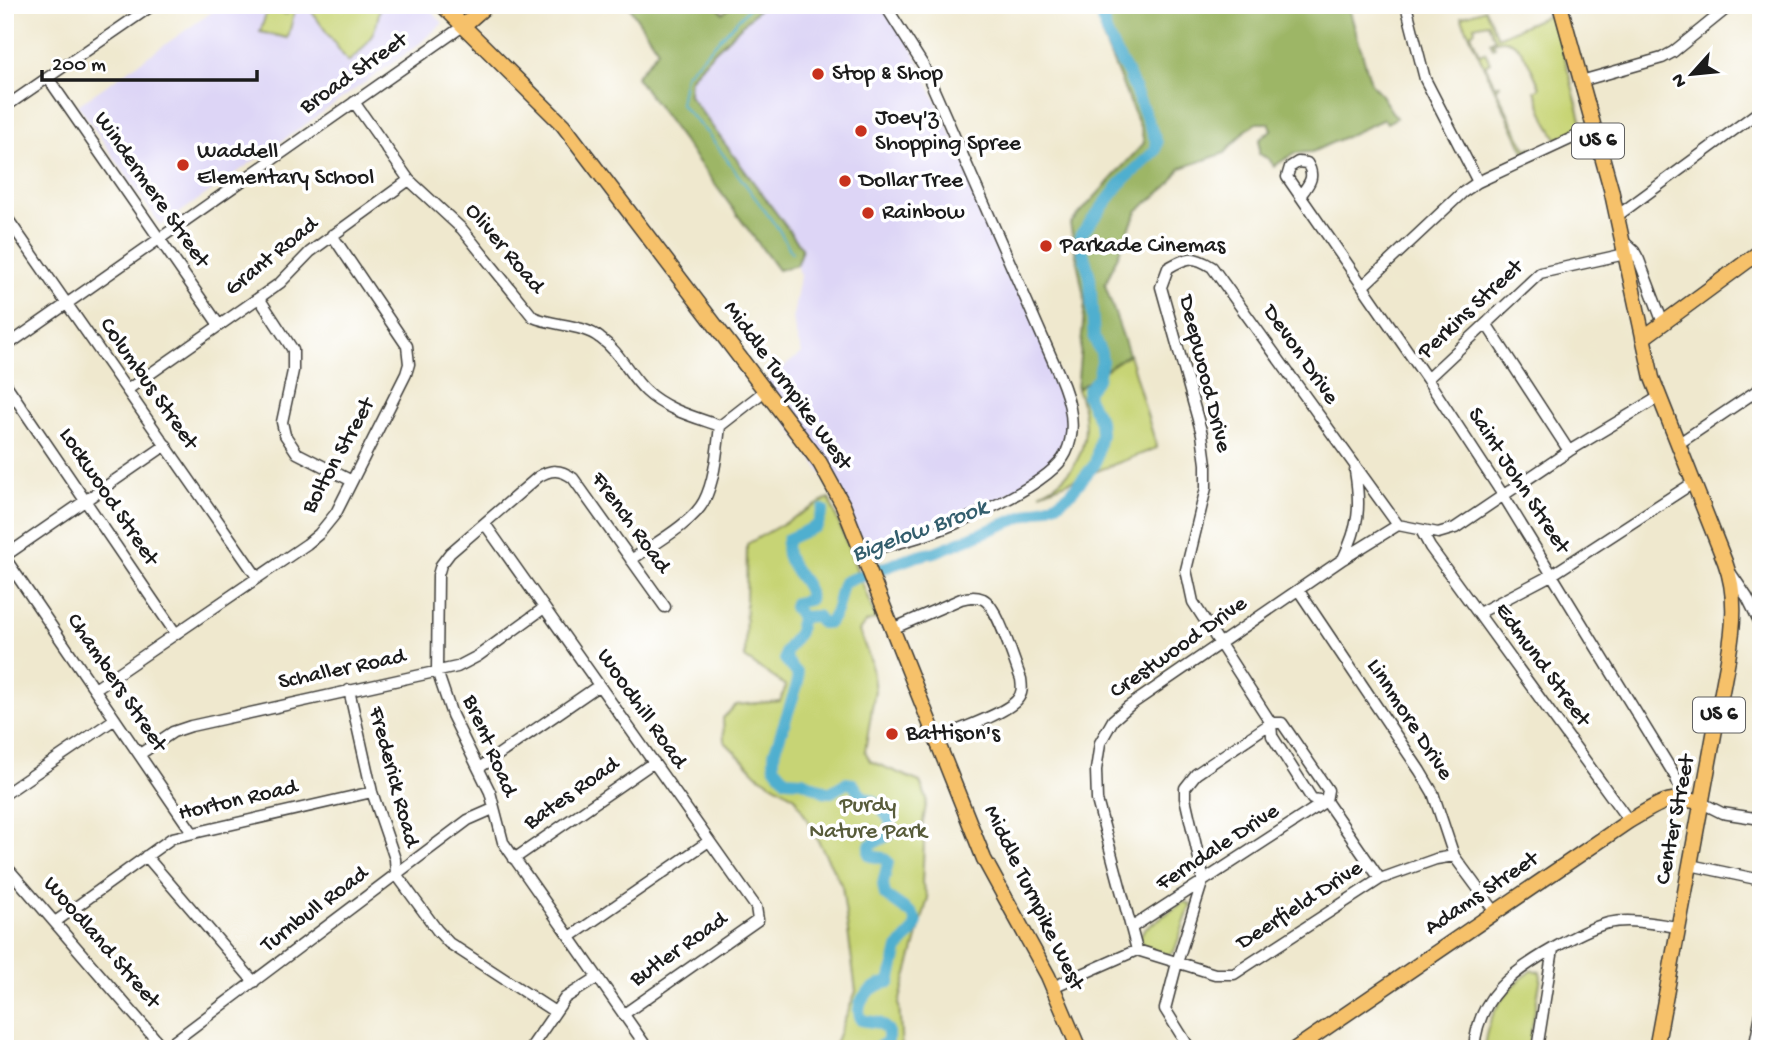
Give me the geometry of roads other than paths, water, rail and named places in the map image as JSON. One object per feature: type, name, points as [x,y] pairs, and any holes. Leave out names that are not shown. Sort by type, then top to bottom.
[{"type":"main road","name":"Middle Turnpike West","points":[[442,5],[563,125],[820,463],[843,505],[984,859],[1053,987],[1079,1049]]},
{"type":"main road","name":"Broad Street","points":[[463,26],[487,5]]},
{"type":"main road","name":"Center Street","points":[[1560,5],[1617,216],[1643,338],[1659,397],[1728,570],[1734,594],[1732,635],[1656,1049]]},
{"type":"main road","points":[[1643,338],[1761,251]]},
{"type":"main road","name":"Adams Street","points":[[1296,1048],[1629,821],[1667,799],[1702,803]]},
{"type":"street","points":[[6,105],[153,5]]},
{"type":"street","points":[[862,552],[920,537],[1006,500],[1042,480],[1066,453],[1071,431],[1067,392],[1058,371],[923,65],[885,5]]},
{"type":"street","points":[[1406,5],[1425,79],[1478,182]]},
{"type":"street","points":[[1581,81],[1662,58],[1731,5]]},
{"type":"street","name":"Broad Street","points":[[5,347],[463,26]]},
{"type":"street","name":"Windermere Street","points":[[48,78],[219,325]]},
{"type":"street","name":"Oliver Road","points":[[354,102],[409,180],[462,229],[533,317],[599,336],[613,349],[645,390],[659,401],[720,426]]},
{"type":"street","points":[[1617,216],[1761,110]]},
{"type":"street","points":[[1363,286],[1462,193],[1478,182],[1594,128]]},
{"type":"street","name":"Grant Road","points":[[127,390],[280,283],[310,252],[409,180]]},
{"type":"street","name":"Saint John Street","points":[[1300,196],[1427,379],[1503,495],[1675,776],[1684,799]]},
{"type":"street","name":"Columbus Street","points":[[5,215],[257,577]]},
{"type":"street","name":"Bolton Street","points":[[95,689],[319,534],[336,513],[406,374],[409,354],[398,331],[332,235]]},
{"type":"street","name":"Center Street","points":[[1623,247],[1631,248],[1640,260],[1663,323]]},
{"type":"street","name":"Perkins Street","points":[[1427,379],[1540,274],[1623,247]]},
{"type":"street","name":"Deepwood Drive","points":[[1212,267],[1197,258],[1184,260],[1168,268],[1161,287],[1202,434],[1206,464],[1206,488],[1186,570],[1193,603],[1271,723],[1272,736],[1312,799],[1326,801]]},
{"type":"street","name":"Devon Drive","points":[[1212,267],[1398,525]]},
{"type":"street","points":[[259,298],[293,350],[293,372],[282,422],[285,435],[297,453],[352,481]]},
{"type":"street","points":[[1487,325],[1569,452]]},
{"type":"street","name":"Lockwood Street","points":[[5,383],[176,634]]},
{"type":"street","points":[[1678,444],[1761,388]]},
{"type":"street","points":[[631,560],[680,526],[703,503],[710,484],[720,426],[766,390]]},
{"type":"street","points":[[1398,525],[1422,532],[1438,533],[1455,528],[1569,452],[1659,397]]},
{"type":"street","points":[[5,557],[166,445]]},
{"type":"street","name":"Devon Drive","points":[[1343,559],[1356,525],[1360,501],[1354,467]]},
{"type":"street","name":"French Road","points":[[556,470],[566,472],[573,478],[664,607]]},
{"type":"street","name":"Brent Road","points":[[556,470],[538,477],[450,553],[442,565],[438,575],[437,671],[452,715],[489,792],[503,842],[648,1049]]},
{"type":"street","points":[[1479,613],[1553,574],[1693,483]]},
{"type":"street","name":"Woodhill Road","points":[[485,524],[756,907],[758,920]]},
{"type":"street","name":"Crestwood Drive","points":[[1138,950],[1097,800],[1096,770],[1100,743],[1114,720],[1129,706],[1343,559],[1398,525]]},
{"type":"street","name":"Edmund Street","points":[[1422,532],[1430,547],[1629,821]]},
{"type":"street","name":"Chambers Street","points":[[5,557],[192,832]]},
{"type":"street","points":[[1728,570],[1747,597],[1761,625]]},
{"type":"street","name":"Linnmore Drive","points":[[1299,591],[1433,793],[1454,856],[1496,913]]},
{"type":"street","points":[[892,629],[973,596],[985,600],[993,609],[1017,667],[1023,690],[1008,708],[936,739]]},
{"type":"street","name":"Schaller Road","points":[[139,754],[173,732],[191,726],[457,667],[478,656],[544,608]]},
{"type":"street","points":[[479,768],[598,686]]},
{"type":"street","name":"Frederick Road","points":[[349,690],[372,792],[395,859],[396,874]]},
{"type":"street","points":[[5,794],[115,719]]},
{"type":"street","points":[[1190,1049],[1165,1009],[1202,883],[1185,788],[1196,774],[1271,723]]},
{"type":"street","name":"Deepwood Drive","points":[[1271,723],[1282,723],[1328,790],[1326,801],[1380,879]]},
{"type":"street","name":"Bates Road","points":[[514,859],[654,762]]},
{"type":"street","name":"Horton Road","points":[[55,922],[172,838],[372,792]]},
{"type":"street","name":"Ferndale Drive","points":[[1131,928],[1326,801]]},
{"type":"street","points":[[1702,803],[1722,813],[1761,819]]},
{"type":"street","name":"Turnbull Road","points":[[164,1049],[468,820],[493,809]]},
{"type":"street","points":[[570,937],[709,841]]},
{"type":"street","points":[[146,856],[254,982]]},
{"type":"street","name":"Deerfield Drive","points":[[1138,950],[1215,974],[1234,974],[1380,879],[1436,859],[1454,856]]},
{"type":"street","name":"Woodland Street","points":[[5,865],[164,1049]]},
{"type":"street","points":[[1690,865],[1761,880]]},
{"type":"street","points":[[396,874],[449,943],[555,1012]]},
{"type":"street","name":"Butler Road","points":[[624,1014],[758,920]]},
{"type":"street","points":[[1474,1049],[1481,1016],[1496,991],[1511,975],[1553,949],[1609,923],[1630,922],[1678,927]]},
{"type":"street","points":[[1537,1049],[1553,949]]},
{"type":"street","points":[[1053,987],[1138,950]]},
{"type":"street","points":[[530,1049],[565,998],[598,977]]},
{"type":"street","points":[[1757,1042],[1761,1014]]},
{"type":"waterway","points":[[752,5],[685,75],[680,104],[708,134],[779,230],[792,253]]},
{"type":"waterway","name":"Bigelow Brook","points":[[801,617],[817,616],[822,623],[828,623],[837,609],[844,582],[935,552],[1059,502],[1070,494],[1095,464],[1101,434],[1100,421],[1087,396],[1088,390],[1098,378],[1102,361],[1094,338],[1090,277],[1080,241],[1082,233],[1121,183],[1155,151],[1157,143],[1128,73],[1106,32],[1100,5]]},
{"type":"waterway","points":[[801,617],[794,607],[795,603],[809,600],[809,593],[792,565],[786,548],[788,539],[817,526],[823,510]]},
{"type":"waterway","name":"Bigelow Brook","points":[[801,617],[799,632],[786,651],[785,659],[797,673],[798,682],[774,754],[774,766],[786,780],[803,781],[826,792],[846,783],[853,784],[861,795],[879,804],[891,822],[889,835],[870,845],[869,854],[888,862],[883,884],[885,895],[912,914],[917,922],[912,933],[898,948],[890,982],[871,990],[860,1006],[861,1020],[879,1023],[888,1030],[888,1041],[875,1049]]},
{"type":"place","name":"Stop & Shop","points":[[818,74]]},
{"type":"place","name":"Joey'z Shopping Spree","points":[[861,131]]},
{"type":"place","name":"Waddell Elementary School","points":[[183,165]]},
{"type":"place","name":"Dollar Tree","points":[[845,181]]},
{"type":"place","name":"Rainbow","points":[[868,213]]},
{"type":"place","name":"Parkade Cinemas","points":[[1046,246]]},
{"type":"place","name":"Battison's","points":[[892,734]]},
{"type":"park label","name":"Purdy Nature Park","points":[[868,819]]}]
